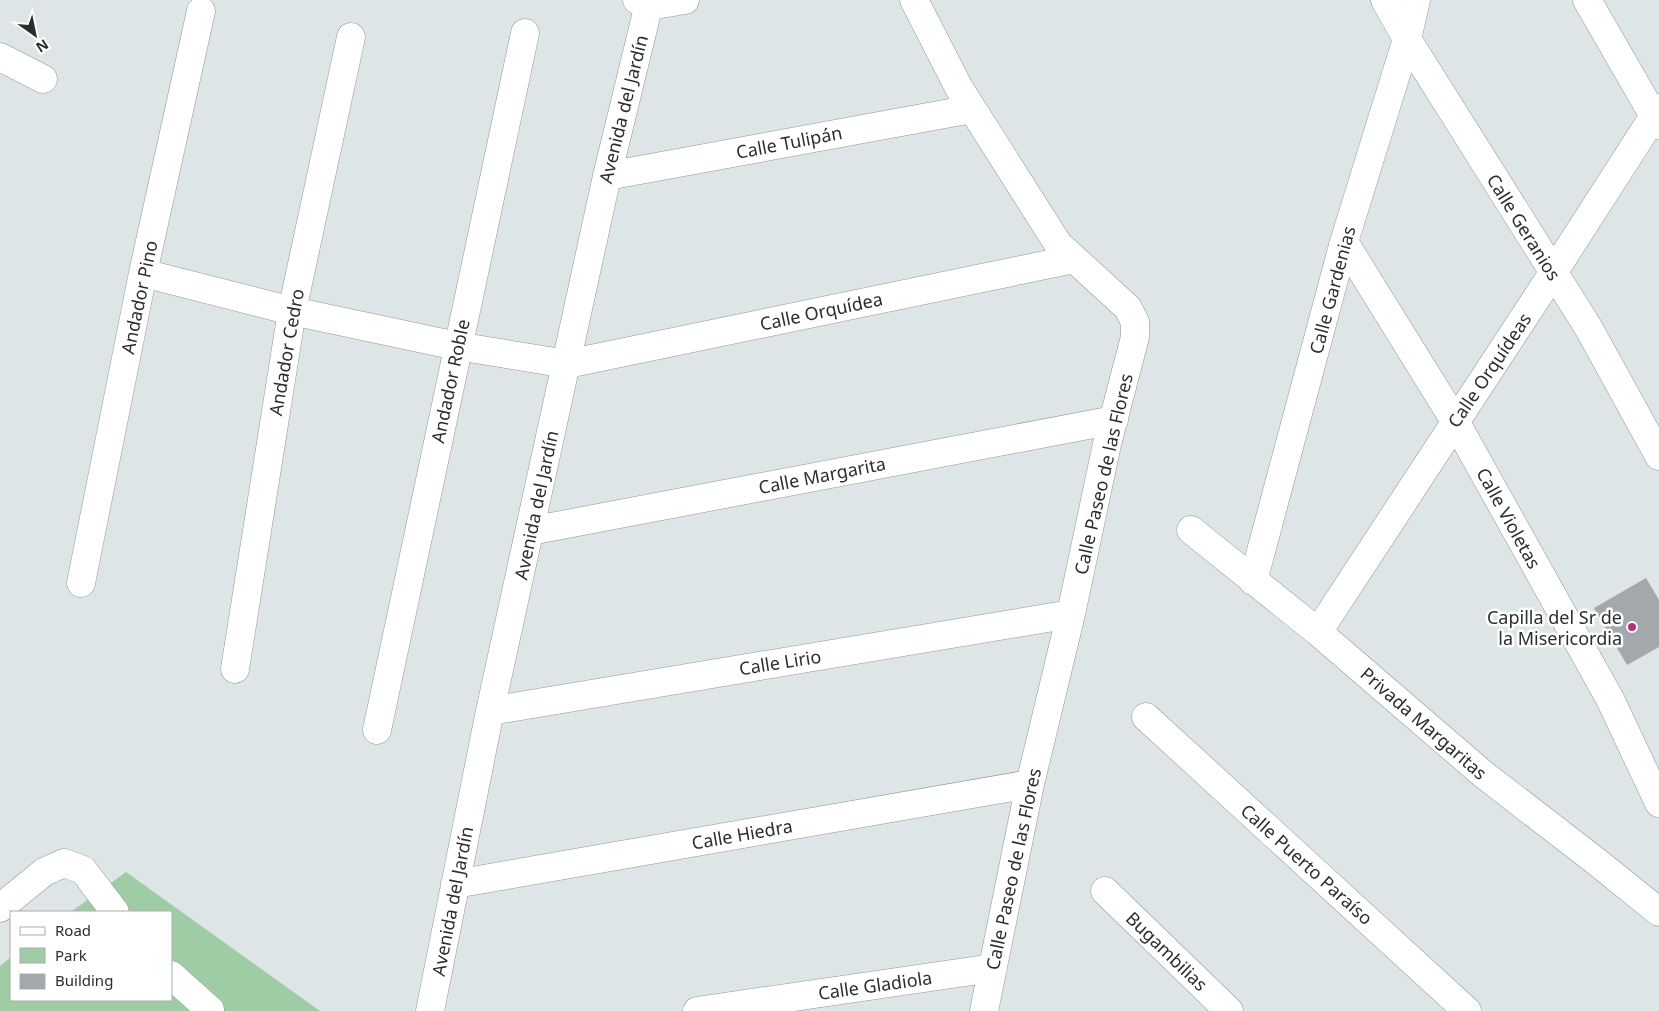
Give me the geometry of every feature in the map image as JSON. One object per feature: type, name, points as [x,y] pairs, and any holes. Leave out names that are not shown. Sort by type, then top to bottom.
[{"type":"street","points":[[645,2],[685,0]]},
{"type":"street","name":"Calle Paseo de las Flores","points":[[914,0],[960,88],[1058,244],[1128,308],[1135,322],[1135,337],[1108,444],[1071,614],[1030,784],[984,1011]]},
{"type":"street","name":"Calle Geranios","points":[[1385,0],[1407,39],[1588,327],[1659,456]]},
{"type":"street","name":"Calle Gardenias","points":[[1253,581],[1344,242],[1407,39],[1416,0]]},
{"type":"street","points":[[1587,0],[1657,117]]},
{"type":"street","name":"Avenida del Jardín","points":[[430,1011],[490,711],[645,2]]},
{"type":"street","name":"Andador Pino","points":[[81,583],[143,273],[201,11]]},
{"type":"street","name":"Andador Roble","points":[[377,730],[525,33]]},
{"type":"street","name":"Andador Cedro","points":[[235,669],[292,312],[351,37]]},
{"type":"street","points":[[0,57],[43,79]]},
{"type":"street","name":"Calle Tulipán","points":[[607,176],[972,108]]},
{"type":"street","name":"Calle Orquídeas","points":[[1318,632],[1455,421],[1657,117]]},
{"type":"street","name":"Calle Violetas","points":[[1344,242],[1455,421],[1610,699],[1659,803]]},
{"type":"street","name":"Calle Orquídea","points":[[567,364],[1074,259]]},
{"type":"street","points":[[143,273],[292,312],[458,346],[567,364]]},
{"type":"street","name":"Calle Margarita","points":[[530,531],[1114,420]]},
{"type":"street","name":"Privada Margaritas","points":[[1191,530],[1318,632],[1483,774],[1659,912]]},
{"type":"street","name":"Calle Lirio","points":[[490,711],[1071,614]]},
{"type":"street","name":"Calle Puerto Paraíso","points":[[1146,717],[1467,1011]]},
{"type":"street","name":"Calle Hiedra","points":[[455,884],[1030,784]]},
{"type":"street","points":[[0,908],[44,872],[64,863],[83,870],[114,911]]},
{"type":"street","name":"Bugambilias","points":[[1105,891],[1229,1011]]},
{"type":"street","name":"Calle Gladiola","points":[[697,1011],[993,968]]},
{"type":"street","points":[[172,976],[210,1010]]},
{"type":"green space","points":[[126,872],[320,1011],[0,1011],[0,966],[10,958],[10,1001],[172,1001],[172,911],[72,911]]},
{"type":"building","name":"Capilla del Sr de la Misericordia","points":[[1646,578],[1659,600],[1659,647],[1627,665],[1594,608]]},
{"type":"place","name":"Capilla del Sr de la Misericordia","points":[[1632,627]]}]
